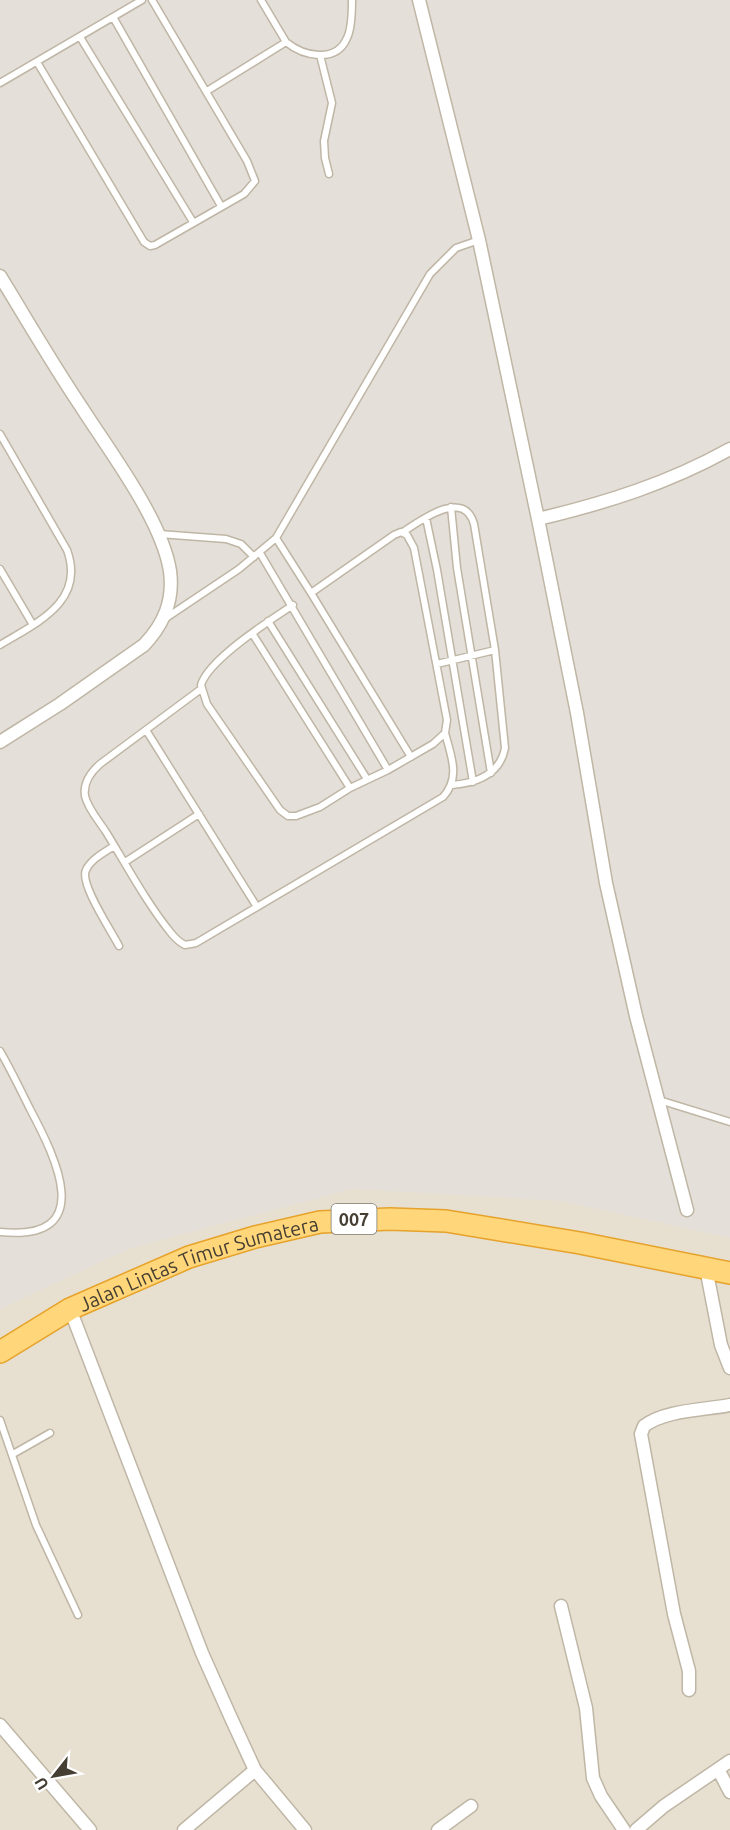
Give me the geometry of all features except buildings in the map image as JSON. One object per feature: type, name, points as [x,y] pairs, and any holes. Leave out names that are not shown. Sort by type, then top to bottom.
[{"type":"highway","name":"Jalan Lintas Timur Sumatera","points":[[0,1352],[70,1309],[189,1257],[255,1237],[320,1222],[390,1218],[446,1221],[730,1273]]},
{"type":"street","points":[[419,0],[479,240],[577,713],[606,883],[641,1038],[687,1210]]},
{"type":"street","points":[[0,742],[86,687],[144,645],[156,633],[164,619],[171,591],[170,572],[159,534],[139,498],[2,284]]},
{"type":"street","points":[[538,519],[627,496],[692,470],[730,449]]},
{"type":"street","points":[[705,1268],[721,1345],[730,1368]]},
{"type":"street","points":[[70,1309],[202,1653],[255,1770],[305,1830]]},
{"type":"street","points":[[689,1690],[689,1671],[674,1614],[641,1434],[644,1426],[650,1422],[680,1413],[730,1406]]},
{"type":"street","points":[[561,1606],[586,1708],[593,1778],[601,1796],[624,1830]]},
{"type":"street","points":[[0,1725],[90,1830]]},
{"type":"street","points":[[636,1830],[664,1806],[730,1761]]},
{"type":"street","points":[[718,1769],[730,1792]]},
{"type":"street","points":[[184,1830],[255,1770]]},
{"type":"street","points":[[438,1830],[471,1806]]},
{"type":"lane","points":[[0,83],[142,0]]},
{"type":"lane","points":[[37,62],[144,242],[150,246],[155,245],[244,194],[252,186],[255,178],[248,161],[152,0]]},
{"type":"lane","points":[[261,0],[286,42],[303,52],[320,55],[335,51],[346,41],[352,0]]},
{"type":"lane","points":[[113,18],[220,206]]},
{"type":"lane","points":[[80,37],[193,222]]},
{"type":"lane","points":[[207,91],[286,42]]},
{"type":"lane","points":[[320,55],[332,103],[324,141],[329,174]]},
{"type":"lane","points":[[164,619],[223,581],[276,538],[430,274],[456,248],[479,240]]},
{"type":"lane","points":[[0,434],[67,550],[71,578],[65,595],[53,610],[0,645]]},
{"type":"lane","points":[[311,593],[371,550],[426,518],[451,507],[464,509],[473,519],[495,650],[505,748],[503,757],[491,772],[473,782],[452,785]]},
{"type":"lane","points":[[451,507],[457,568],[491,772]]},
{"type":"lane","points":[[426,518],[473,782]]},
{"type":"lane","points":[[201,689],[94,769],[85,787],[89,805],[163,923],[183,944],[191,945],[439,800],[452,785],[453,767],[445,733],[447,720],[414,548],[403,532]]},
{"type":"lane","points":[[159,534],[226,539],[241,544],[257,555],[292,605],[388,770]]},
{"type":"lane","points":[[276,538],[411,757]]},
{"type":"lane","points":[[0,569],[33,625]]},
{"type":"lane","points":[[292,605],[252,633],[209,669],[202,680],[201,689],[207,704],[284,813],[292,817],[308,813],[350,788],[411,757],[433,744],[445,733]]},
{"type":"lane","points":[[268,621],[367,779]]},
{"type":"lane","points":[[252,633],[350,788]]},
{"type":"lane","points":[[436,664],[495,650]]},
{"type":"lane","points":[[146,730],[257,907]]},
{"type":"lane","points":[[125,862],[199,814]]},
{"type":"lane","points":[[114,846],[95,859],[84,874],[88,887],[119,946]]},
{"type":"lane","points":[[0,1051],[47,1141],[59,1172],[62,1194],[60,1209],[48,1225],[28,1234],[0,1232]]},
{"type":"lane","points":[[658,1100],[730,1122]]},
{"type":"lane","points":[[0,1420],[36,1525],[78,1615]]},
{"type":"lane","points":[[13,1454],[50,1433]]},
{"type":"shaded area","points":[[0,0],[730,0],[730,1830],[0,1830]]},
{"type":"shaded area","points":[[0,0],[730,0],[730,1238],[561,1201],[353,1189],[131,1248],[0,1309]]}]
